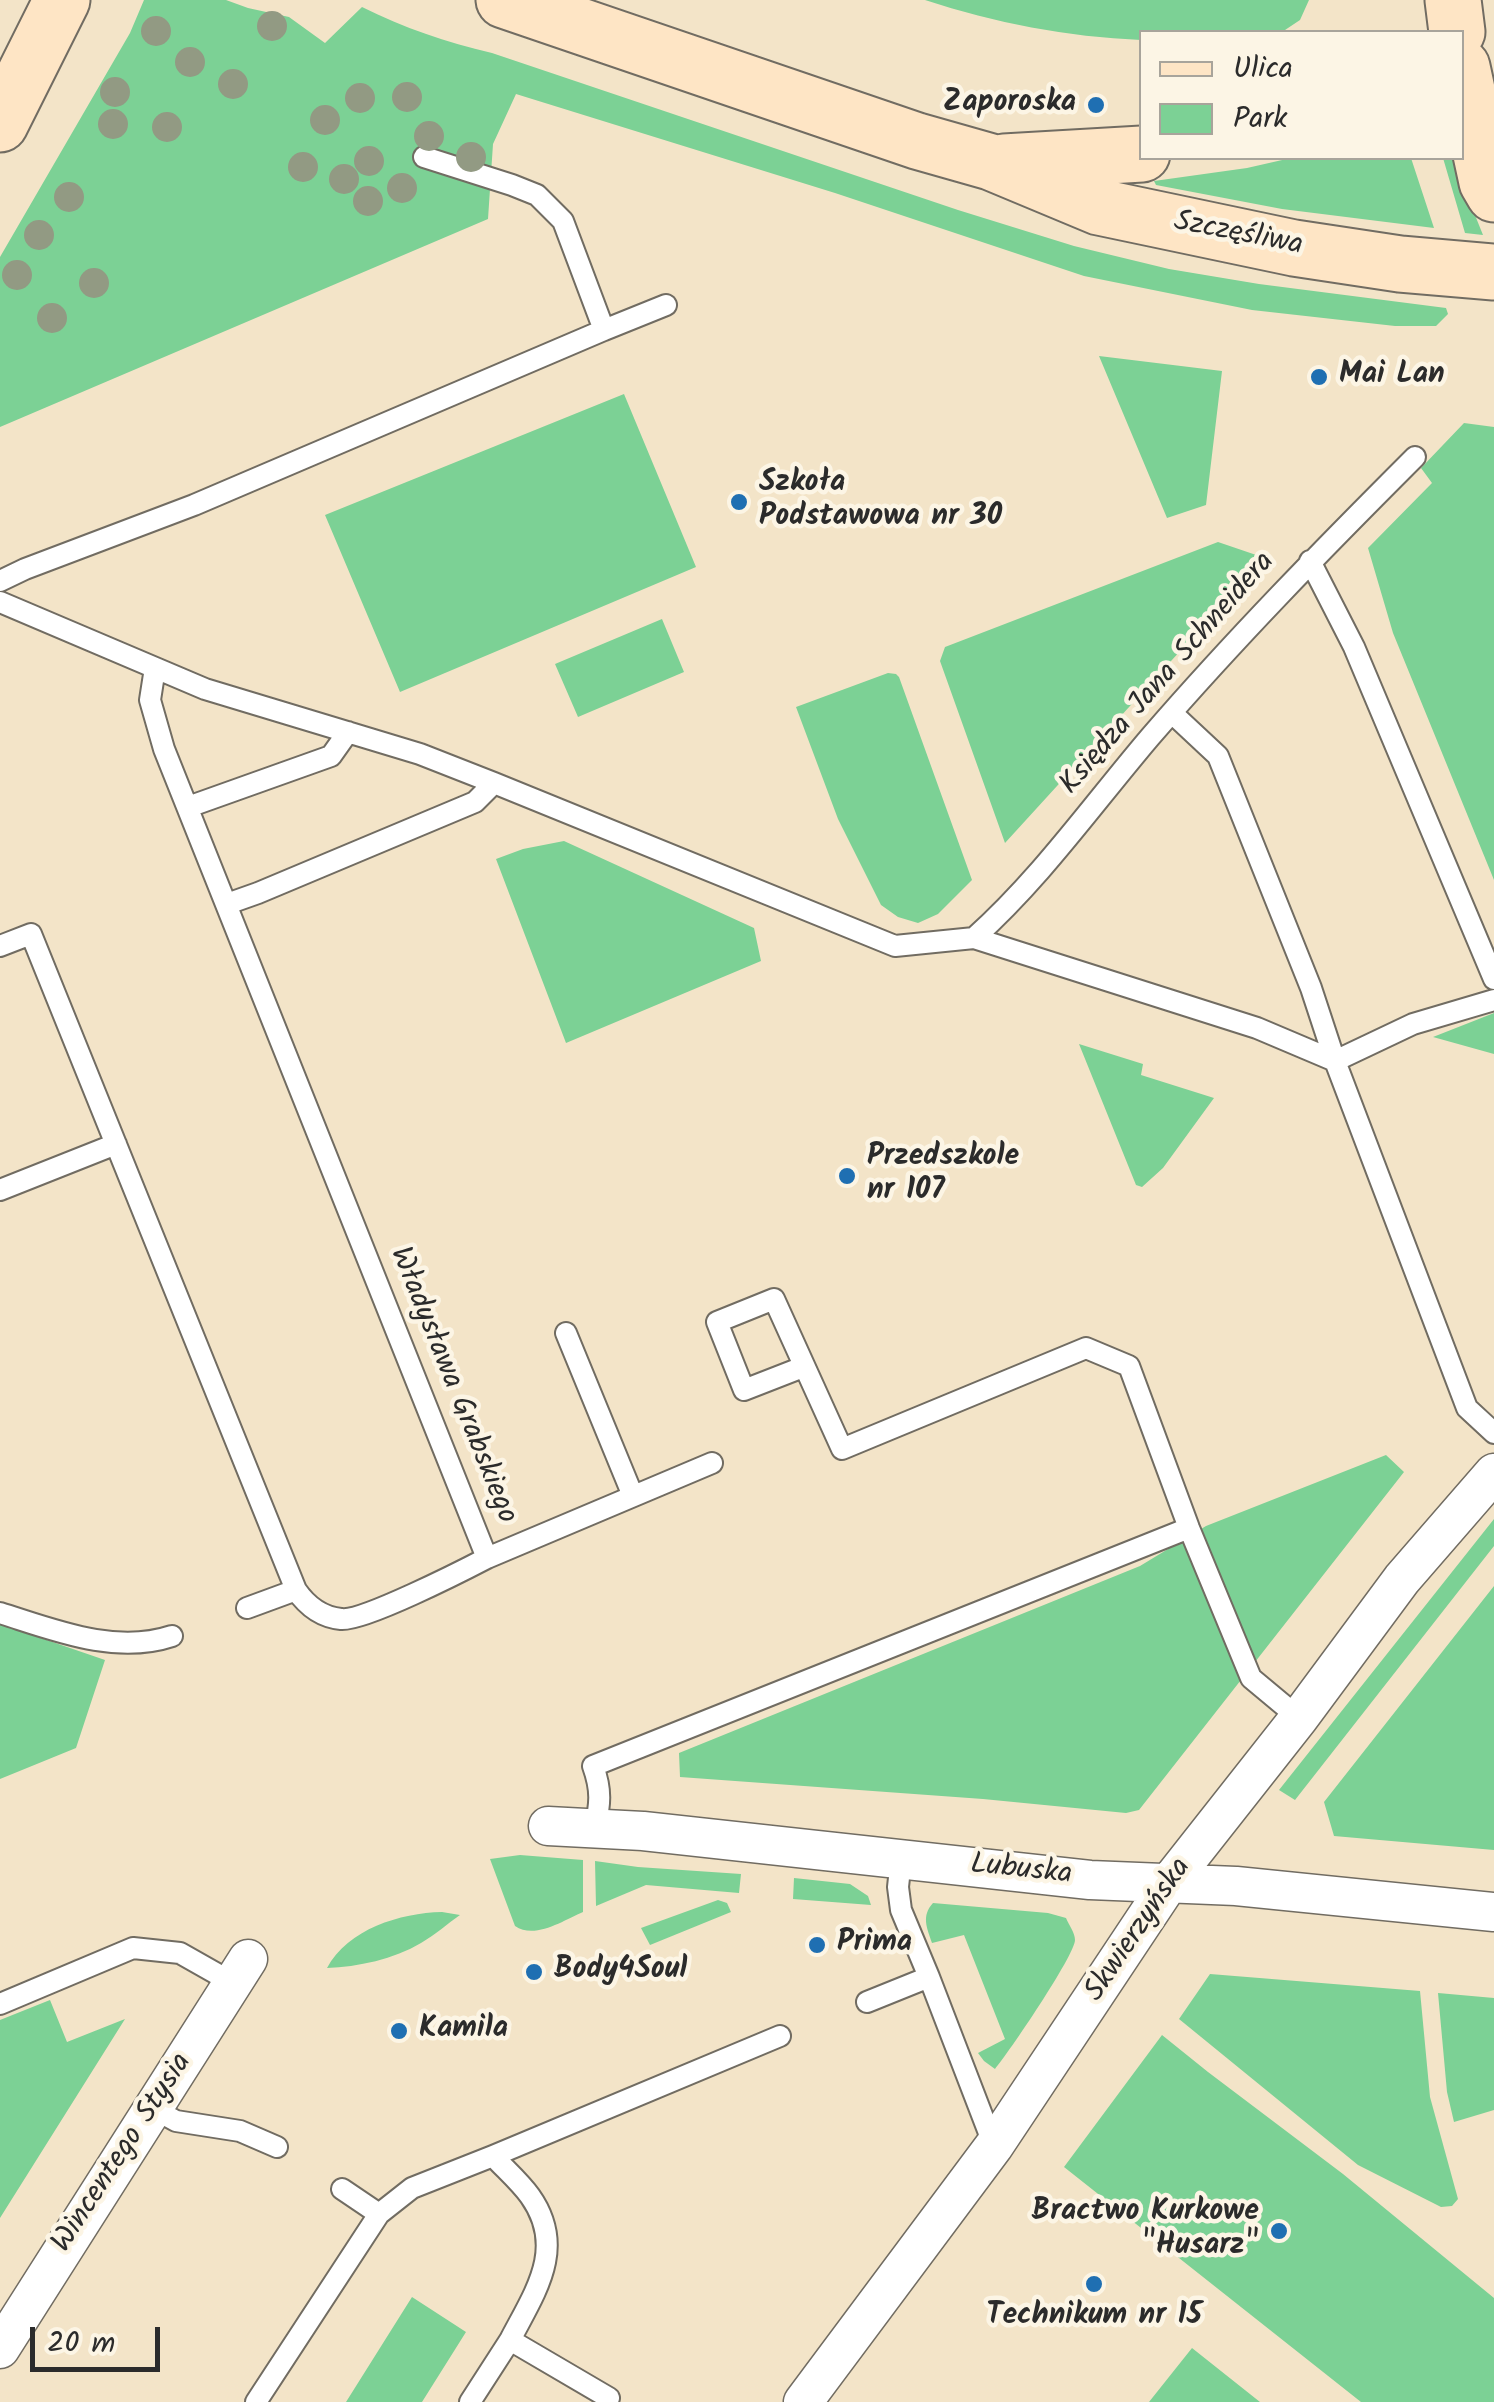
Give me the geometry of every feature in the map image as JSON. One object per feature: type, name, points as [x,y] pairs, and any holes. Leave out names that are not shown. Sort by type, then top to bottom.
[{"type":"street","points":[[0,124],[62,0]]},
{"type":"street","name":"Szczęśliwa","points":[[504,0],[917,141],[991,162],[1090,204],[1294,248],[1382,262],[1494,272]]},
{"type":"street","points":[[1453,0],[1458,30]]},
{"type":"street","points":[[1464,66],[1494,51]]},
{"type":"street","points":[[1464,76],[1487,182],[1494,194]]},
{"type":"street","name":"Szczęśliwa","points":[[991,162],[1139,154]]},
{"type":"street","name":"Skwierzyńska","points":[[803,2402],[994,2146],[1169,1883],[1402,1579],[1494,1473]]},
{"type":"street","name":"Lubuska","points":[[548,1826],[642,1832],[1090,1880],[1236,1886],[1494,1912]]},
{"type":"street","name":"Wincentego Stysia","points":[[0,2349],[241,1971]]},
{"type":"lane","points":[[424,157],[537,195],[563,221],[604,330]]},
{"type":"lane","points":[[0,581],[194,505],[666,305]]},
{"type":"lane","name":"Księdza Jana Schneidera","points":[[974,938],[1009,907],[1172,713],[1310,561],[1415,458]]},
{"type":"lane","points":[[1310,561],[1354,647],[1494,979]]},
{"type":"lane","points":[[0,602],[205,689],[420,754],[895,946],[974,938],[1257,1028],[1335,1061],[1413,1024],[1494,1000]]},
{"type":"lane","name":"Władysława Grabskiego","points":[[155,668],[150,700],[164,748],[487,1558],[345,1620],[306,1605],[296,1590]]},
{"type":"lane","points":[[1172,713],[1218,756],[1311,988],[1467,1408],[1494,1433]]},
{"type":"lane","points":[[188,807],[331,756],[348,732]]},
{"type":"lane","points":[[226,904],[475,802],[494,783]]},
{"type":"lane","points":[[0,946],[31,934],[296,1590],[247,1608]]},
{"type":"lane","points":[[0,1190],[116,1144]]},
{"type":"lane","points":[[803,1368],[744,1390],[717,1322],[774,1299],[842,1449],[1086,1348],[1129,1366],[1189,1528],[1251,1678],[1299,1718]]},
{"type":"lane","points":[[566,1333],[633,1496]]},
{"type":"lane","points":[[487,1558],[712,1463]]},
{"type":"lane","points":[[595,1829],[600,1802],[593,1766],[1189,1528]]},
{"type":"lane","points":[[0,1612],[104,1642],[155,1642],[172,1636]]},
{"type":"lane","points":[[902,1859],[898,1886],[901,1910],[994,2146]]},
{"type":"lane","points":[[0,2004],[134,1948],[180,1954],[241,1971]]},
{"type":"lane","points":[[868,2002],[929,1977]]},
{"type":"lane","points":[[256,2402],[379,2214],[412,2188],[780,2036]]},
{"type":"lane","points":[[154,2108],[176,2121],[240,2131],[278,2147]]},
{"type":"lane","points":[[470,2402],[510,2340],[542,2279],[548,2236],[541,2212],[493,2156]]},
{"type":"lane","points":[[342,2190],[379,2214]]},
{"type":"lane","points":[[510,2340],[609,2398]]},
{"type":"green space","points":[[144,0],[226,0],[289,17],[325,43],[362,7],[426,34],[1074,246],[1169,269],[1446,308],[1448,314],[1436,326],[1395,326],[1252,310],[1084,276],[835,193],[516,94],[493,144],[488,219],[0,427],[0,257],[130,33]]},
{"type":"green space","points":[[925,0],[1309,0],[1300,20],[1285,30],[1139,30],[1139,40],[1032,28]]},
{"type":"green space","points":[[1282,160],[1412,160],[1434,228],[1282,209],[1156,185],[1154,181]]},
{"type":"green space","points":[[1444,160],[1453,160],[1483,235],[1465,233]]},
{"type":"green space","points":[[1099,356],[1222,371],[1206,505],[1167,518]]},
{"type":"green space","points":[[624,394],[696,567],[400,692],[325,515]]},
{"type":"green space","points":[[1464,423],[1494,427],[1494,880],[1393,633],[1368,548],[1432,483],[1421,468]]},
{"type":"green space","points":[[1218,542],[1265,558],[1005,843],[940,661],[945,647]]},
{"type":"green space","points":[[662,619],[684,672],[578,717],[555,664]]},
{"type":"green space","points":[[888,673],[899,677],[972,880],[938,914],[918,923],[898,917],[881,905],[838,819],[796,707]]},
{"type":"green space","points":[[564,841],[754,928],[761,961],[566,1043],[496,859]]},
{"type":"green space","points":[[1494,1013],[1494,1054],[1433,1037]]},
{"type":"green space","points":[[1079,1044],[1143,1064],[1141,1075],[1214,1098],[1163,1168],[1142,1187],[1136,1185]]},
{"type":"green space","points":[[1386,1455],[1404,1472],[1139,1810],[1126,1813],[680,1777],[679,1753],[1140,1566],[1206,1526]]},
{"type":"green space","points":[[1494,1519],[1494,1546],[1295,1800],[1279,1790]]},
{"type":"green space","points":[[1494,1586],[1494,1850],[1334,1836],[1324,1802]]},
{"type":"green space","points":[[0,1624],[105,1660],[76,1748],[0,1779]]},
{"type":"green space","points":[[520,1855],[583,1860],[583,1912],[540,1930],[515,1926],[490,1859]]},
{"type":"green space","points":[[595,1861],[741,1874],[739,1893],[646,1885],[596,1906]]},
{"type":"green space","points":[[794,1878],[850,1884],[868,1896],[871,1905],[793,1899]]},
{"type":"green space","points":[[718,1900],[727,1903],[731,1912],[650,1945],[641,1928]]},
{"type":"green space","points":[[933,1903],[1048,1913],[1066,1918],[1074,1935],[1072,1949],[1053,1983],[995,2069],[978,2053],[1005,2039],[964,1935],[932,1943],[926,1917]]},
{"type":"green space","points":[[442,1912],[460,1915],[410,1949],[376,1961],[327,1968],[336,1954],[362,1933],[393,1920]]},
{"type":"green space","points":[[1210,1974],[1420,1991],[1430,2097],[1458,2199],[1452,2206],[1441,2207],[1358,2165],[1179,2019]]},
{"type":"green space","points":[[1438,1993],[1494,1998],[1494,2110],[1454,2122],[1447,2092]]},
{"type":"green space","points":[[50,2000],[67,2042],[125,2019],[0,2218],[0,2020]]},
{"type":"green space","name":"Bractwo Kurkowe \"Husarz\"","points":[[1162,2035],[1343,2174],[1494,2298],[1494,2402],[1361,2402],[1064,2167]]},
{"type":"green space","points":[[412,2297],[466,2332],[422,2402],[346,2402]]},
{"type":"green space","points":[[1192,2348],[1260,2402],[1149,2402]]},
{"type":"place","name":"Zaporoska","points":[[1096,105]]},
{"type":"place","name":"Mai Lan","points":[[1319,377]]},
{"type":"place","name":"Szkoła Podstawowa nr 30","points":[[739,502]]},
{"type":"place","name":"Przedszkole nr 107","points":[[847,1176]]},
{"type":"place","name":"Prima","points":[[817,1945]]},
{"type":"place","name":"Body4Soul","points":[[534,1972]]},
{"type":"place","name":"Kamila","points":[[399,2031]]},
{"type":"place","name":"Bractwo Kurkowe \"Husarz\"","points":[[1279,2231]]},
{"type":"place","name":"Technikum nr 15","points":[[1094,2284]]}]
